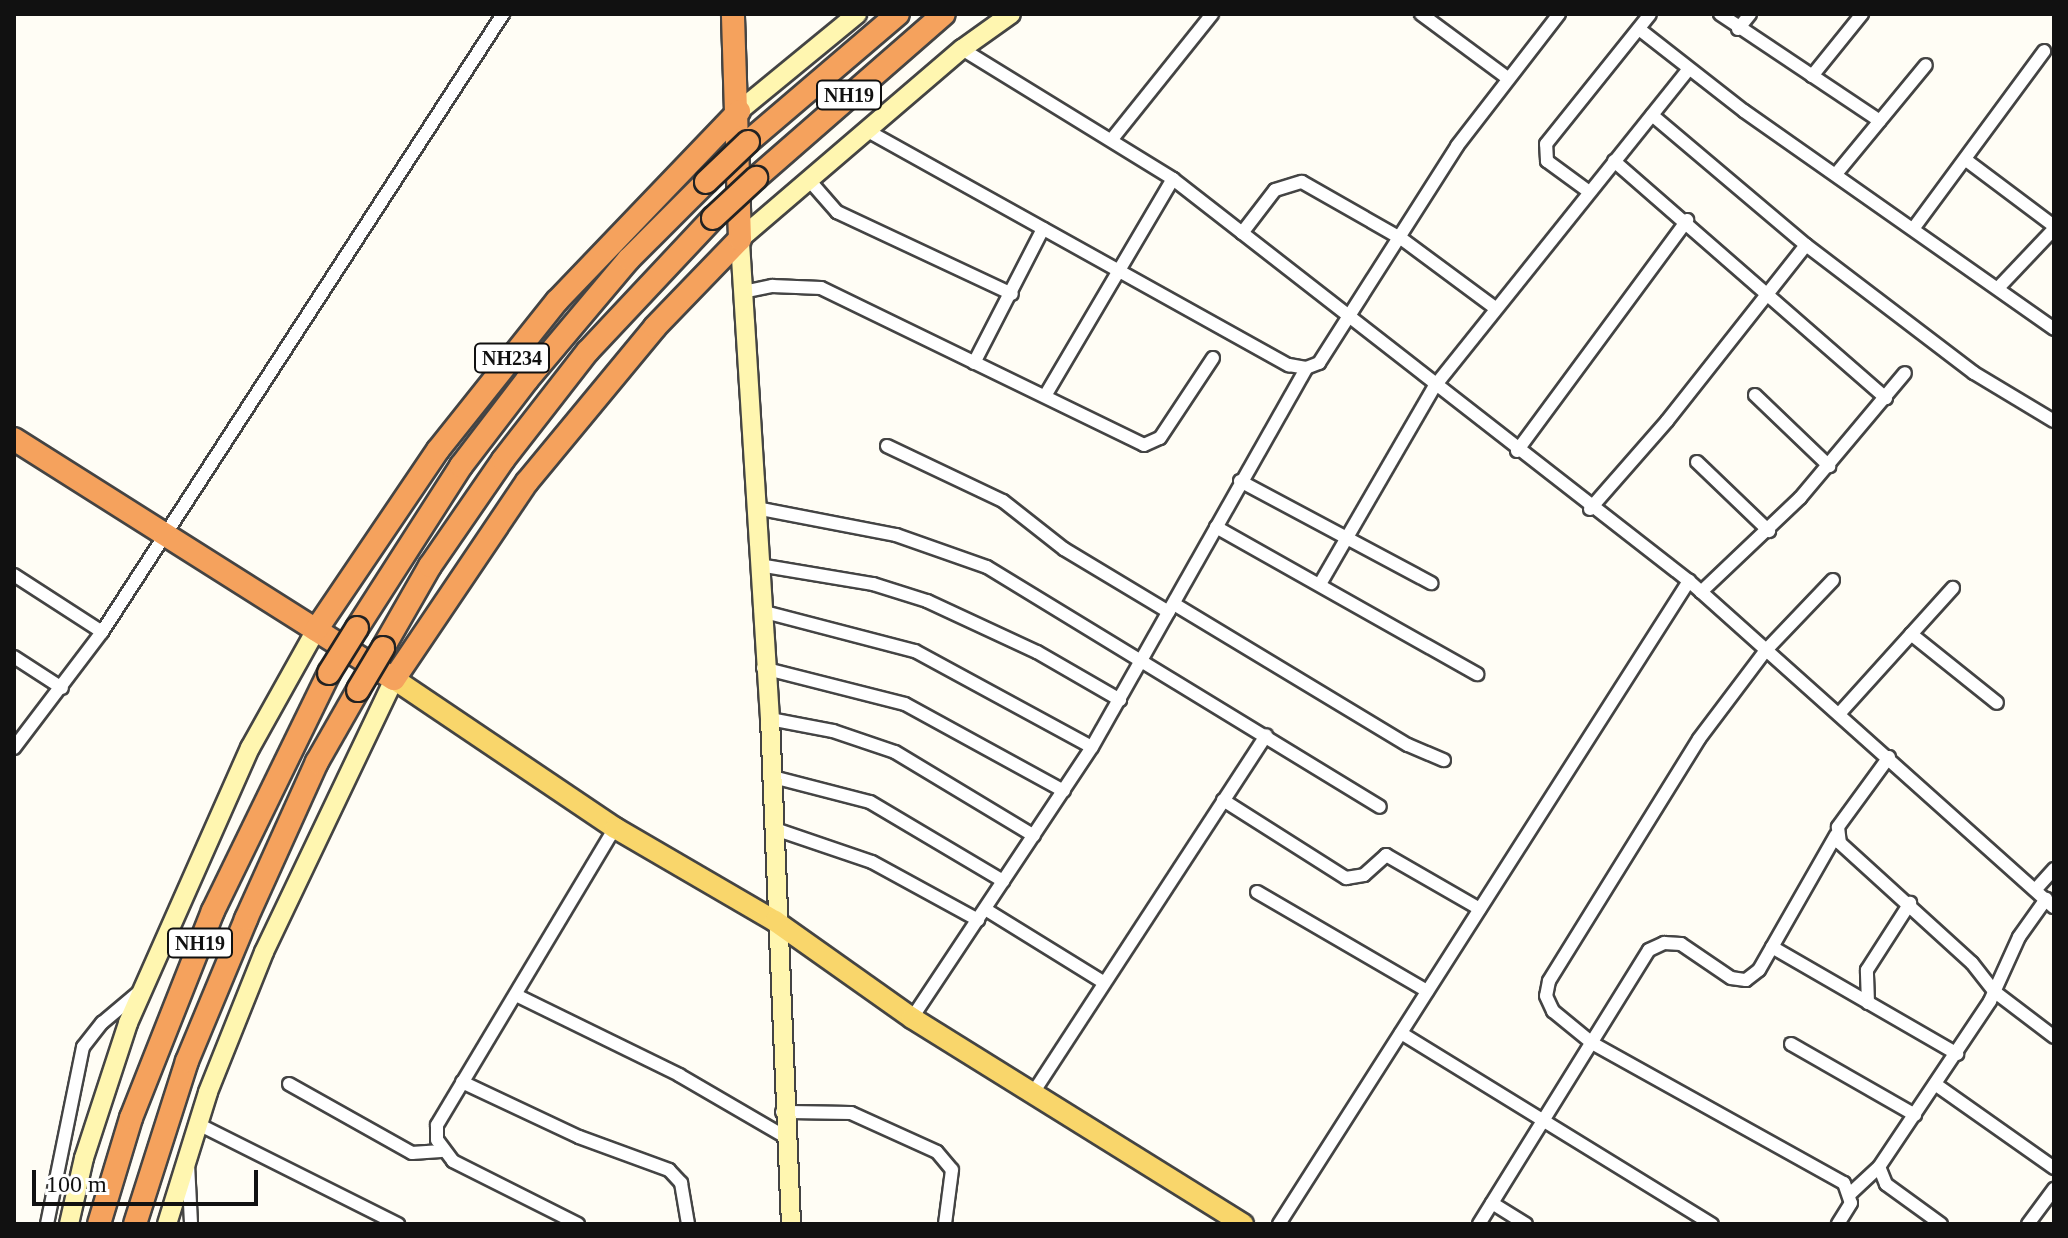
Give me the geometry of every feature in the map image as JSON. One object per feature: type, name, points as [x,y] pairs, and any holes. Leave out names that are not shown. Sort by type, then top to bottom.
[{"type":"highway","points":[[14,439],[394,679],[527,482],[655,327],[740,239],[739,111],[733,14]]},
{"type":"highway","name":"NH19","points":[[99,1224],[131,1118],[213,911],[329,673],[461,466],[527,380],[629,259],[748,142],[898,14]]},
{"type":"highway","name":"NH19","points":[[135,1224],[187,1061],[246,919],[317,762],[430,566],[503,460],[588,351],[713,218],[944,14]]},
{"type":"highway","name":"NH234","points":[[316,630],[438,450],[557,301],[739,111]]},
{"type":"main road","points":[[739,111],[857,14]]},
{"type":"main road","points":[[791,1224],[782,1112],[770,719],[763,668],[740,239],[962,49],[1011,14]]},
{"type":"main road","points":[[69,1224],[84,1158],[144,988],[250,748],[316,630]]},
{"type":"main road","points":[[167,1224],[198,1124],[264,952],[394,679],[615,828],[775,921],[912,1018],[1234,1222]]},
{"type":"street","points":[[14,748],[102,632],[503,14]]},
{"type":"street","points":[[1112,139],[1212,14]]},
{"type":"street","points":[[1421,14],[1506,77]]},
{"type":"street","points":[[866,130],[1043,229],[1118,266],[1289,365],[1306,368],[1319,363],[1402,239],[1434,181],[1506,77],[1559,14]]},
{"type":"street","points":[[1588,191],[1547,161],[1546,144],[1650,14]]},
{"type":"street","points":[[1720,14],[1738,29],[1880,121]]},
{"type":"street","points":[[1738,29],[1750,14]]},
{"type":"street","points":[[1812,76],[1862,14]]},
{"type":"street","points":[[1639,29],[1688,70],[1999,287],[2054,329]]},
{"type":"street","points":[[962,49],[1173,179],[1590,509],[1689,581],[2050,903],[2019,937],[1995,992],[1957,1054],[1879,1167],[1851,1193],[1838,1224]]},
{"type":"street","points":[[1913,229],[2044,51]]},
{"type":"street","points":[[1836,174],[1926,65]]},
{"type":"street","points":[[1320,584],[1434,387],[1494,307],[1688,70]]},
{"type":"street","points":[[1652,115],[1806,245],[1974,373],[2054,421]]},
{"type":"street","points":[[1966,160],[2054,228],[1999,287]]},
{"type":"street","points":[[1614,161],[1687,220],[1886,398]]},
{"type":"street","points":[[1045,396],[1118,266],[1173,179]]},
{"type":"street","points":[[809,180],[847,217],[1012,294]]},
{"type":"street","points":[[1242,233],[1275,190],[1302,182],[1402,239],[1494,307]]},
{"type":"street","points":[[1517,451],[1687,220]]},
{"type":"street","points":[[974,363],[1043,229]]},
{"type":"street","points":[[1590,509],[1683,401],[1767,290],[1806,245]]},
{"type":"street","points":[[743,292],[772,286],[821,288],[1132,441],[1152,444],[1213,358]]},
{"type":"street","points":[[912,1018],[1092,747],[1306,368]]},
{"type":"street","points":[[1701,592],[1769,531],[1829,466],[1905,373]]},
{"type":"street","points":[[1755,395],[1829,466]]},
{"type":"street","points":[[887,446],[1003,501],[1064,549],[1408,745],[1444,760]]},
{"type":"street","points":[[1697,462],[1769,531]]},
{"type":"street","points":[[1240,481],[1431,583]]},
{"type":"street","points":[[756,508],[896,535],[962,556],[1266,735],[1380,807]]},
{"type":"street","points":[[1216,527],[1477,674]]},
{"type":"street","points":[[759,565],[873,584],[927,601],[1037,652],[1120,700]]},
{"type":"street","points":[[14,575],[102,632]]},
{"type":"street","points":[[1833,580],[1766,650],[1699,739],[1549,981],[1546,996],[1553,1011],[1592,1043],[1833,1175],[1851,1193]]},
{"type":"street","points":[[1279,1224],[1689,581]]},
{"type":"street","points":[[1839,714],[1953,588]]},
{"type":"street","points":[[761,611],[915,651],[1092,747]]},
{"type":"street","points":[[1911,634],[1997,703]]},
{"type":"street","points":[[14,657],[62,688]]},
{"type":"street","points":[[763,668],[905,704],[1064,791]]},
{"type":"street","points":[[770,719],[833,731],[895,752],[1034,836]]},
{"type":"street","points":[[1033,1093],[1266,735]]},
{"type":"street","points":[[1479,1224],[1649,950],[1664,943],[1681,944],[1731,978],[1746,980],[1772,947],[1836,835],[1889,757]]},
{"type":"street","points":[[773,777],[870,802],[1003,881]]},
{"type":"street","points":[[1223,800],[1346,878],[1364,875],[1386,855],[1480,909]]},
{"type":"street","points":[[441,1151],[437,1125],[615,828]]},
{"type":"street","points":[[775,829],[872,862],[982,915],[1103,982]]},
{"type":"street","points":[[1836,835],[1972,963],[1995,992],[2054,1037]]},
{"type":"street","points":[[2036,889],[2054,869]]},
{"type":"street","points":[[1257,892],[1427,991]]},
{"type":"street","points":[[1868,1003],[1867,970],[1910,903]]},
{"type":"street","points":[[1772,947],[1957,1054]]},
{"type":"street","points":[[47,1224],[83,1047],[102,1023],[144,988]]},
{"type":"street","points":[[516,995],[679,1075],[784,1136]]},
{"type":"street","points":[[1401,1033],[1712,1224]]},
{"type":"street","points":[[1791,1044],[1915,1115]]},
{"type":"street","points":[[462,1082],[579,1137],[669,1170],[681,1183],[688,1224]]},
{"type":"street","points":[[289,1084],[412,1153],[441,1151],[492,1184],[578,1224]]},
{"type":"street","points":[[1935,1084],[2054,1168]]},
{"type":"street","points":[[782,1112],[851,1113],[937,1152],[952,1170],[945,1224]]},
{"type":"street","points":[[198,1124],[398,1224]]},
{"type":"street","points":[[187,1159],[191,1224]]},
{"type":"street","points":[[1879,1167],[1886,1184],[1941,1224]]},
{"type":"street","points":[[2028,1224],[2054,1189]]},
{"type":"street","points":[[1492,1203],[1526,1224]]}]
